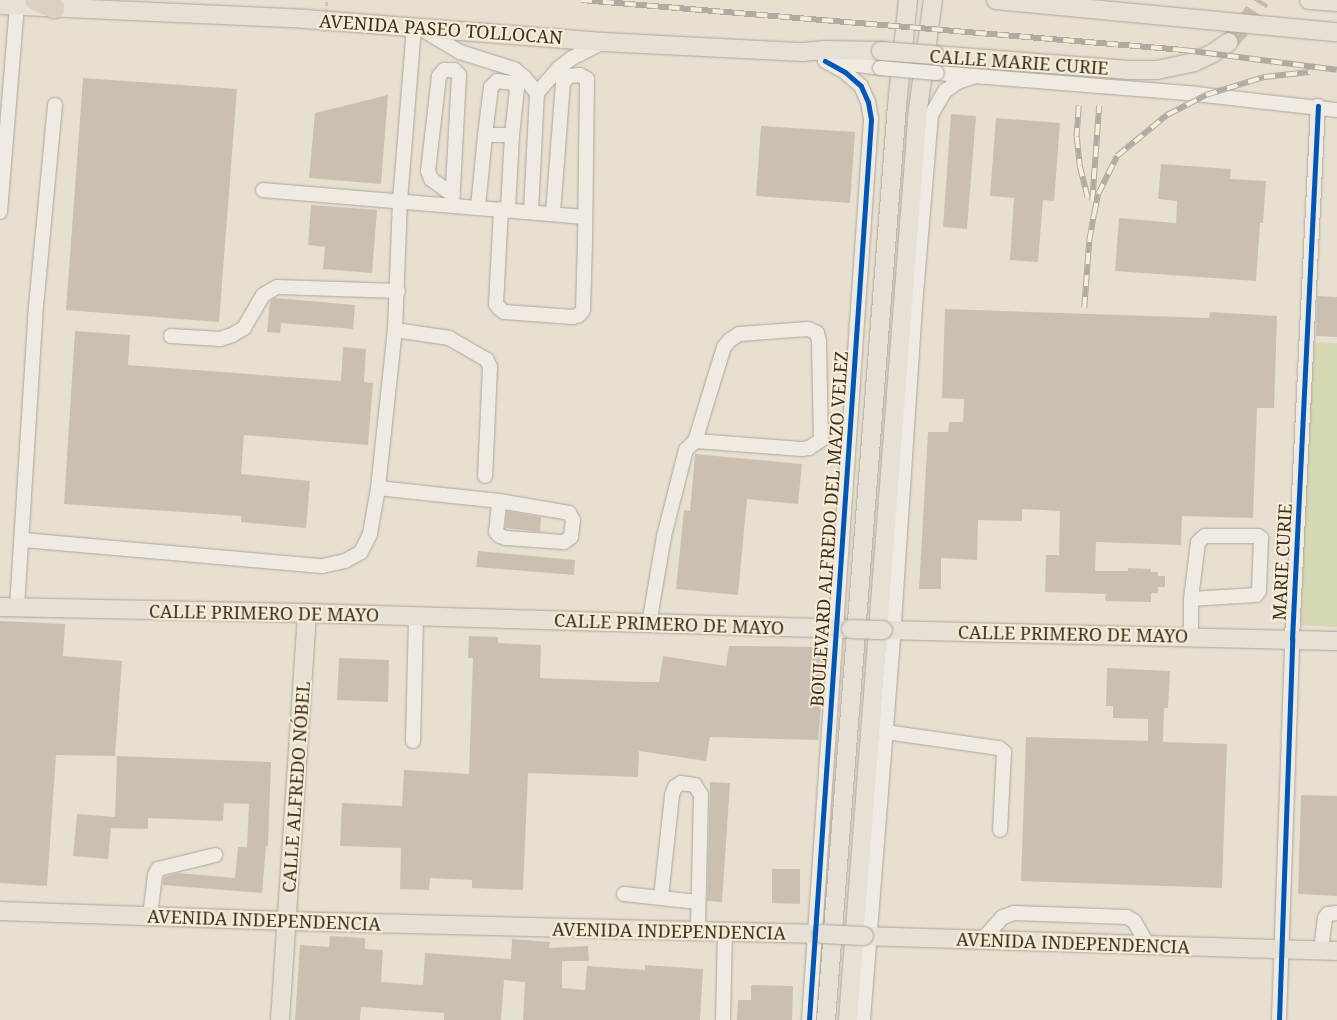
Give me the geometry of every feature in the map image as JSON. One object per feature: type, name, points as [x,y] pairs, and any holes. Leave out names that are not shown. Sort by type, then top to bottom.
[{"type":"highway","points":[[17,3],[54,8]]},
{"type":"main road","name":"BOULEVARD ALFREDO DEL MAZO VELEZ","points":[[826,1020],[896,126],[908,0]]},
{"type":"main road","points":[[848,1020],[918,109],[933,0]]},
{"type":"main road","points":[[996,0],[1337,32]]},
{"type":"main road","points":[[1309,0],[1337,2]]},
{"type":"main road","name":"AVENIDA PASEO TOLLOCAN","points":[[54,8],[305,19],[603,42],[803,52]]},
{"type":"main road","name":"CALLE MARIE CURIE","points":[[803,52],[826,50],[880,60],[935,55],[1129,70],[1157,70],[1194,62],[1213,54],[1229,42]]},
{"type":"main road","name":"CALLE PRIMERO DE MAYO","points":[[9,607],[307,613],[649,624],[1337,641]]},
{"type":"main road","name":"CALLE ALFREDO NÓBEL","points":[[280,1020],[307,613]]},
{"type":"main road","name":"AVENIDA INDEPENDENCIA","points":[[0,911],[287,921],[818,934],[1329,950]]},
{"type":"street","points":[[0,212],[5,87],[17,3]]},
{"type":"street","points":[[23,540],[322,566],[345,561],[362,552],[370,534],[378,488],[395,330],[400,201],[417,28],[460,52],[514,69],[524,77],[537,93]]},
{"type":"street","points":[[531,211],[537,93],[559,68],[572,58],[603,42]]},
{"type":"street","name":"AVENIDA PASEO TOLLOCAN","points":[[803,52],[825,61],[880,60],[937,73],[1318,106],[1337,110]]},
{"type":"street","name":"BOULEVARD ALFREDO DEL MAZO VELEZ","points":[[809,1020],[844,629],[871,119],[868,102],[860,86],[845,72],[825,61]]},
{"type":"street","points":[[444,70],[454,70],[459,75],[452,200],[431,179],[428,171],[439,76],[444,70]]},
{"type":"street","points":[[478,207],[491,86],[498,81],[513,83],[517,89],[496,304],[504,312],[573,317],[579,314],[583,310],[587,79],[580,75],[569,76],[563,83],[553,213]]},
{"type":"street","points":[[863,1020],[868,936],[892,653],[888,630],[930,115],[945,91],[958,82],[975,76]]},
{"type":"street","points":[[9,607],[23,540],[35,317],[55,105]]},
{"type":"street","name":"MARIE CURIE","points":[[1279,1020],[1292,639],[1318,106]]},
{"type":"street","points":[[485,135],[512,135]]},
{"type":"street","points":[[263,190],[400,201],[452,200],[478,207],[584,217]]},
{"type":"street","points":[[171,336],[220,339],[232,335],[244,328],[263,295],[277,287],[398,291]]},
{"type":"street","points":[[649,624],[664,536],[682,457],[695,441],[724,347],[739,334],[808,329],[817,333],[819,341],[820,440],[815,445],[802,449],[695,441]]},
{"type":"street","points":[[395,330],[449,338],[488,360],[490,367],[485,476]]},
{"type":"street","points":[[378,488],[499,501],[569,513],[573,520],[571,537],[564,542],[500,536],[496,532],[499,501]]},
{"type":"street","points":[[1191,599],[1256,595],[1259,591],[1261,538],[1233,535],[1201,538],[1198,542],[1191,599],[1191,636]]},
{"type":"street","points":[[413,741],[416,616]]},
{"type":"street","points":[[886,732],[999,748],[1004,752],[1000,830]]},
{"type":"street","points":[[661,897],[672,795],[675,787],[680,783],[695,785],[701,795],[698,932]]},
{"type":"street","points":[[150,916],[155,875],[158,869],[215,854]]},
{"type":"street","points":[[624,894],[698,902]]},
{"type":"street","points":[[982,940],[1003,917],[1014,913],[1127,917],[1134,921],[1148,945]]},
{"type":"street","points":[[1329,950],[1325,918],[1328,914],[1337,913]]},
{"type":"street","points":[[723,1020],[725,932]]},
{"type":"path","points":[[324,32],[327,0]]},
{"type":"green space","points":[[1314,342],[1337,343],[1337,627],[1298,625]]},
{"type":"building","points":[[83,78],[237,89],[219,322],[66,310]]},
{"type":"building","points":[[388,95],[381,184],[309,178],[315,113]]},
{"type":"building","points":[[951,114],[976,116],[967,229],[943,227]]},
{"type":"building","points":[[996,118],[1060,123],[1054,201],[1043,200],[1038,262],[1010,260],[1014,198],[990,196]]},
{"type":"building","points":[[761,126],[855,132],[850,203],[756,196]]},
{"type":"building","points":[[1161,164],[1231,169],[1230,179],[1266,181],[1263,223],[1260,223],[1256,281],[1115,271],[1119,218],[1176,223],[1177,201],[1158,199]]},
{"type":"building","points":[[311,205],[377,210],[372,273],[323,269],[325,247],[308,245]]},
{"type":"building","points":[[1317,296],[1337,297],[1337,337],[1316,336]]},
{"type":"building","points":[[275,298],[355,305],[353,329],[281,323],[280,333],[267,332],[270,301]]},
{"type":"building","points":[[945,309],[1209,318],[1210,312],[1277,316],[1274,408],[1257,408],[1253,518],[1182,516],[1181,545],[1096,542],[1095,571],[1128,571],[1128,568],[1151,569],[1151,572],[1158,572],[1158,576],[1165,576],[1165,587],[1158,587],[1158,593],[1151,593],[1151,602],[1105,601],[1106,594],[1045,592],[1046,555],[1059,555],[1060,511],[1022,509],[1022,521],[978,520],[977,560],[941,558],[941,589],[919,589],[928,432],[948,432],[949,422],[963,422],[964,399],[942,398]]},
{"type":"building","points":[[75,331],[130,335],[128,365],[341,381],[343,347],[366,349],[364,382],[373,383],[368,445],[244,435],[241,474],[310,481],[306,528],[241,522],[241,516],[64,504]]},
{"type":"building","points":[[695,454],[802,464],[798,504],[747,499],[738,595],[676,589],[684,510],[690,511]]},
{"type":"building","points":[[507,511],[541,517],[540,532],[505,528]]},
{"type":"building","points":[[478,551],[575,560],[574,575],[476,567]]},
{"type":"building","points":[[0,621],[65,624],[63,656],[122,661],[115,756],[56,755],[47,886],[0,883]]},
{"type":"building","points":[[469,636],[498,637],[498,643],[541,645],[540,678],[642,682],[659,682],[663,656],[726,666],[729,646],[826,647],[818,740],[710,737],[706,761],[639,751],[638,777],[528,773],[523,890],[472,888],[472,880],[430,878],[429,890],[400,889],[401,848],[340,846],[342,803],[402,806],[404,770],[469,774],[473,658],[468,658]]},
{"type":"building","points":[[339,658],[389,660],[388,702],[337,700]]},
{"type":"building","points":[[1107,668],[1170,671],[1168,708],[1164,708],[1163,742],[1227,744],[1222,888],[1021,881],[1026,737],[1148,741],[1148,719],[1113,718],[1113,706],[1106,706]]},
{"type":"building","points":[[117,756],[271,762],[268,846],[266,846],[262,893],[163,885],[164,877],[178,873],[235,878],[238,847],[247,847],[249,804],[224,803],[223,821],[148,818],[148,829],[111,828],[108,859],[73,856],[77,814],[115,817]]},
{"type":"building","points":[[710,782],[730,783],[722,902],[707,901]]},
{"type":"building","points":[[1301,795],[1337,796],[1337,896],[1298,894]]},
{"type":"building","points":[[772,869],[800,869],[800,904],[772,903]]},
{"type":"building","points":[[330,936],[365,938],[365,949],[383,950],[381,982],[423,985],[425,953],[511,959],[512,939],[550,942],[549,948],[588,946],[589,961],[562,961],[562,988],[585,990],[587,966],[645,970],[645,965],[703,969],[700,1020],[523,1020],[525,982],[504,980],[501,1020],[444,1020],[444,1013],[361,1007],[360,1020],[295,1020],[300,945],[329,947]]},
{"type":"building","points":[[751,985],[793,986],[792,1020],[737,1020],[738,1000],[751,1000]]},
{"type":"tunnel","points":[[1229,42],[1244,26],[1261,0]]},
{"type":"railway","points":[[581,0],[1184,50],[1337,70]]},
{"type":"railway","points":[[1084,308],[1089,241],[1098,194],[1117,156],[1167,115],[1206,95],[1264,77],[1310,72]]},
{"type":"railway","points":[[1079,106],[1077,137],[1080,166],[1088,197]]},
{"type":"railway","points":[[1092,201],[1099,106]]},
{"type":"cycle path","points":[[809,1020],[871,119],[868,102],[861,86],[845,72],[825,61]]},
{"type":"cycle path","points":[[1279,1020],[1292,639],[1318,106]]}]
